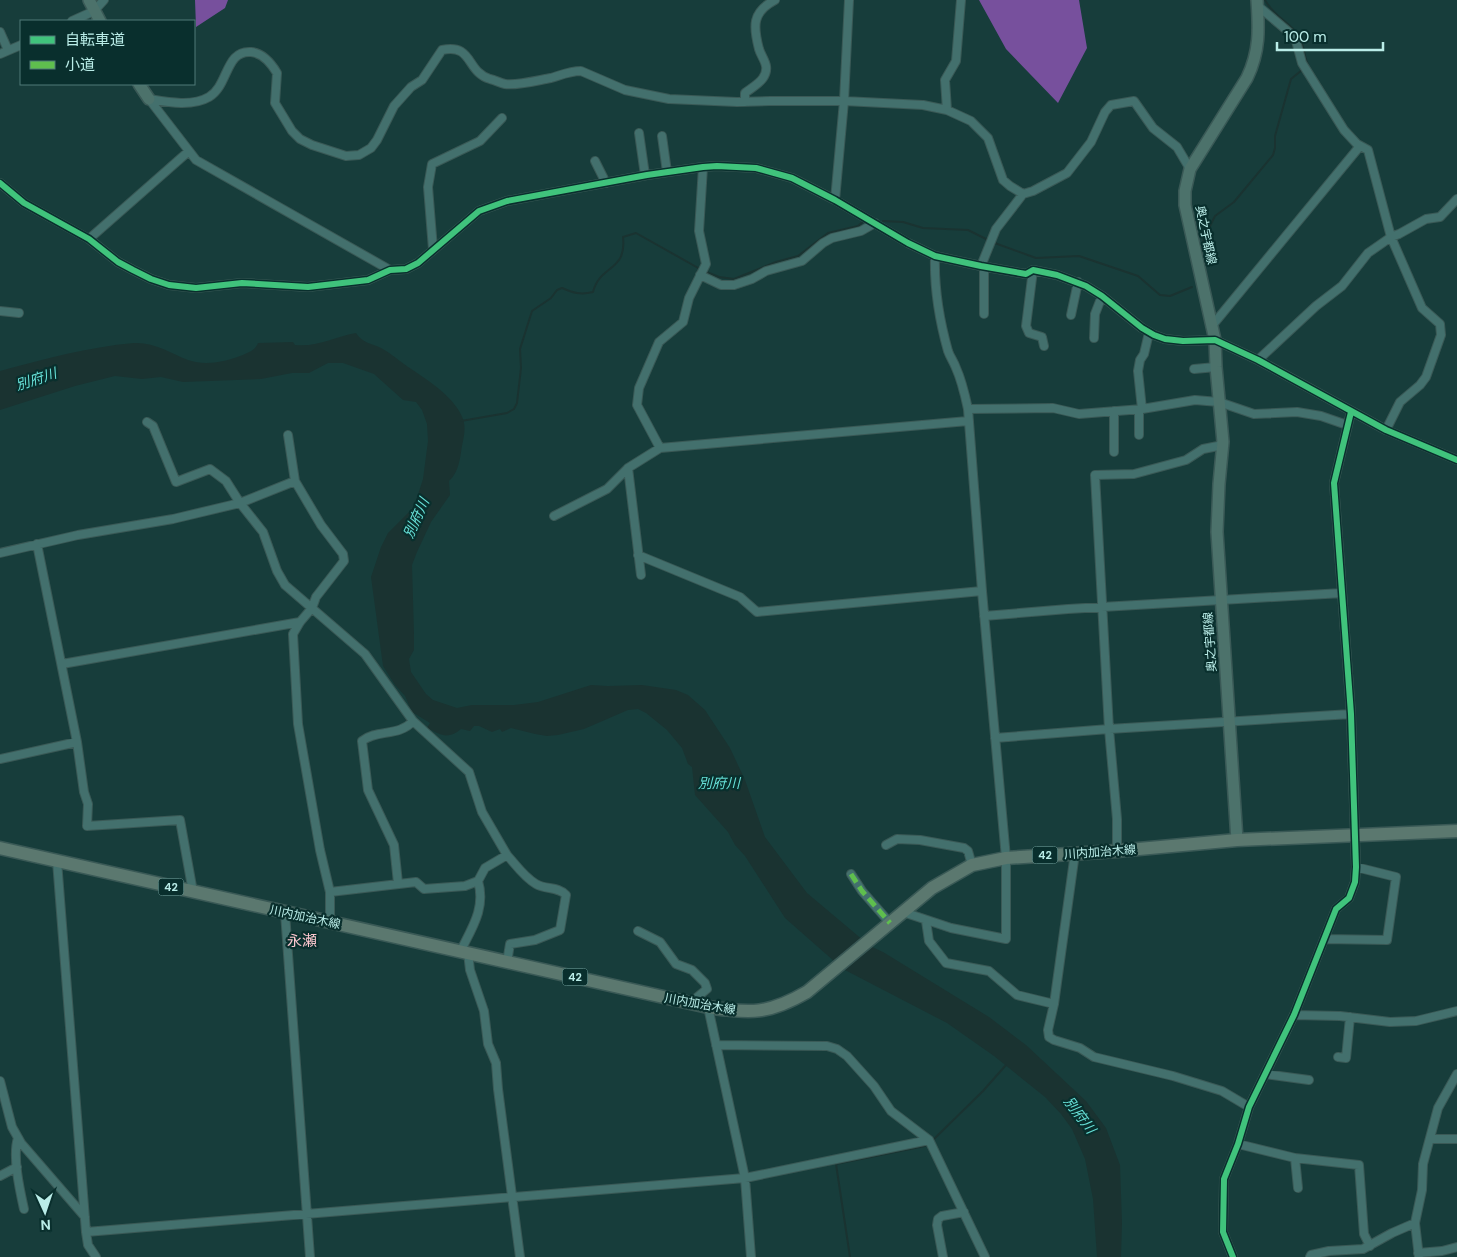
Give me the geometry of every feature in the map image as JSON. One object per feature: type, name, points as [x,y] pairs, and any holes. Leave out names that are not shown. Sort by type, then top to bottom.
[{"type":"main road","name":"川内加治木線","points":[[0,848],[285,913],[733,1011],[770,1010],[787,1004],[807,992],[932,888],[972,865],[1006,858],[1117,851],[1237,840],[1457,831]]},
{"type":"street","points":[[89,0],[97,16]]},
{"type":"street","points":[[97,16],[104,0]]},
{"type":"street","points":[[745,102],[745,93],[763,78],[766,66],[759,49],[756,16],[765,5],[775,0]]},
{"type":"street","points":[[835,200],[844,101],[849,0]]},
{"type":"street","points":[[947,110],[945,80],[956,61],[961,0]]},
{"type":"street","points":[[1258,3],[1296,41],[1302,63],[1344,130],[1360,146],[1368,150],[1391,237],[1422,308],[1440,324],[1441,335],[1426,377],[1400,402],[1386,430]]},
{"type":"street","name":"奥之宇都線","points":[[1237,840],[1217,517],[1223,442],[1215,340],[1185,205],[1185,191],[1190,169],[1247,78],[1254,63],[1258,43],[1258,3]]},
{"type":"street","points":[[77,20],[97,16]]},
{"type":"street","points":[[0,32],[8,50]]},
{"type":"street","points":[[0,54],[20,45]]},
{"type":"street","points":[[148,99],[186,102],[202,100],[211,96],[220,88],[232,61],[237,55],[254,52],[264,57],[277,72],[275,103],[292,131],[300,139],[346,156],[359,155],[371,148],[394,106],[411,87],[422,80],[442,50],[452,48],[466,54],[478,73],[502,84],[542,79],[573,71],[581,71],[625,90],[669,99],[745,102],[770,100],[844,101],[923,105],[947,110],[971,121],[988,138],[1003,180],[1023,194]]},
{"type":"street","points":[[140,85],[148,99],[196,160],[390,270]]},
{"type":"street","points":[[984,314],[982,266],[996,229],[1023,194],[1033,191],[1068,172],[1091,142],[1105,112],[1111,105],[1121,102],[1134,102],[1137,104],[1153,128],[1177,147],[1190,169]]},
{"type":"street","points":[[433,249],[428,187],[432,164],[480,141],[502,118]]},
{"type":"street","points":[[639,133],[645,175]]},
{"type":"street","points":[[662,136],[667,172]]},
{"type":"street","points":[[1211,327],[1360,146]]},
{"type":"street","points":[[89,239],[190,151]]},
{"type":"street","points":[[595,162],[606,183]]},
{"type":"street","points":[[0,183],[24,202],[89,239],[118,262],[151,279],[169,285],[187,287],[210,287],[242,283],[295,287],[322,286],[368,280],[390,270],[406,269],[418,262],[478,211],[506,201],[645,175],[703,167],[739,166],[771,171],[792,178],[835,200],[934,256],[1026,274],[1033,270],[1078,282],[1102,296],[1149,333],[1165,339],[1183,341],[1215,340],[1258,360],[1386,430],[1457,460]]},
{"type":"street","points":[[660,448],[638,405],[638,388],[650,366],[658,342],[683,322],[689,298],[706,264],[699,231],[703,167]]},
{"type":"street","points":[[1258,360],[1316,306],[1342,286],[1368,253],[1391,237],[1426,219],[1440,217],[1457,199]]},
{"type":"street","points":[[701,274],[721,285],[734,285],[752,279],[766,271],[802,261],[823,243],[832,238],[861,231],[875,223]]},
{"type":"street","points":[[903,912],[951,928],[1006,939],[1006,858],[984,616],[968,409],[965,393],[949,352],[936,300],[934,256]]},
{"type":"street","points":[[1033,270],[1026,326],[1029,333],[1042,336],[1044,346]]},
{"type":"street","points":[[1071,315],[1078,282]]},
{"type":"street","points":[[1094,338],[1095,314],[1102,296]]},
{"type":"street","points":[[0,311],[19,313]]},
{"type":"street","points":[[1138,435],[1141,410],[1138,371],[1149,333]]},
{"type":"street","points":[[1194,369],[1216,367]]},
{"type":"street","points":[[968,409],[1053,408],[1079,414],[1141,410],[1195,400],[1219,402],[1254,414],[1297,412],[1321,416],[1347,425]]},
{"type":"street","points":[[1114,411],[1114,452]]},
{"type":"street","points":[[1233,1257],[1222,1232],[1224,1179],[1238,1144],[1249,1106],[1294,1015],[1336,909],[1349,898],[1355,882],[1356,836],[1351,714],[1334,482],[1351,412]]},
{"type":"street","points":[[554,516],[608,489],[628,468],[660,448],[968,421]]},
{"type":"street","points":[[148,422],[153,426],[176,482],[210,469],[226,481],[240,503],[263,532],[285,585],[365,654],[413,721],[470,772],[482,812],[507,855],[525,876],[538,885],[561,890],[566,895],[560,930],[535,940],[510,944],[507,962]]},
{"type":"street","points":[[288,435],[296,481],[321,525],[343,554],[344,561],[316,597],[312,608],[293,634],[298,724],[320,850],[330,892],[330,922]]},
{"type":"street","points":[[1117,851],[1117,819],[1109,729],[1095,475],[1134,474],[1186,460],[1203,449],[1218,446],[1223,442]]},
{"type":"street","points":[[628,468],[641,575]]},
{"type":"street","points":[[0,553],[78,535],[173,519],[240,503],[296,481]]},
{"type":"street","points":[[37,544],[77,742],[84,792],[88,804],[87,826],[180,820],[194,892]]},
{"type":"street","points":[[638,555],[740,597],[757,612],[982,591]]},
{"type":"street","points":[[984,616],[1221,598],[1342,592]]},
{"type":"street","points":[[62,664],[300,622]]},
{"type":"street","points":[[995,738],[1351,714]]},
{"type":"street","points":[[398,883],[394,845],[368,790],[362,742],[367,737],[406,729],[413,721]]},
{"type":"street","points":[[0,759],[77,742]]},
{"type":"street","points":[[886,845],[897,839],[920,840],[964,848],[968,851],[972,865]]},
{"type":"street","points":[[1075,853],[1054,1004],[1048,1030],[1049,1037],[1080,1048],[1094,1057],[1173,1076],[1222,1091],[1249,1106]]},
{"type":"street","points":[[330,892],[416,882],[424,889],[466,886],[478,881],[485,868],[507,855]]},
{"type":"street","points":[[57,861],[86,1232],[88,1245],[96,1257]]},
{"type":"street","points":[[1324,939],[1388,940],[1396,877],[1356,866]]},
{"type":"street","points":[[851,874],[862,891],[890,922]]},
{"type":"street","points":[[478,881],[482,894],[478,915],[464,952],[484,1011],[488,1044],[496,1063],[520,1257]]},
{"type":"street","points":[[285,913],[310,1257]]},
{"type":"street","points":[[926,921],[930,940],[946,963],[989,971],[1017,995],[1054,1004]]},
{"type":"street","points":[[638,931],[660,942],[676,964],[692,970],[706,984],[707,989],[690,1003]]},
{"type":"street","points":[[708,1007],[745,1178],[751,1257]]},
{"type":"street","points":[[1294,1015],[1350,1017],[1390,1022],[1416,1021],[1457,1011]]},
{"type":"street","points":[[1338,1057],[1346,1058],[1350,1017]]},
{"type":"street","points":[[716,1045],[827,1046],[837,1049],[847,1056],[874,1086],[891,1111],[929,1140],[985,1257]]},
{"type":"street","points":[[1265,1074],[1309,1080]]},
{"type":"street","points":[[1457,1074],[1438,1108],[1423,1164],[1422,1190],[1416,1223],[1419,1255],[1457,1247]]},
{"type":"street","points":[[0,1081],[12,1127],[18,1138],[85,1217]]},
{"type":"street","points":[[18,1138],[16,1143],[17,1167],[24,1209]]},
{"type":"street","points":[[1430,1139],[1457,1139]]},
{"type":"street","points":[[86,1232],[745,1178],[929,1140]]},
{"type":"street","points":[[1238,1144],[1295,1158],[1359,1165],[1364,1234],[1370,1246]]},
{"type":"street","points":[[1295,1158],[1298,1188]]},
{"type":"street","points":[[0,1176],[17,1167]]},
{"type":"street","points":[[943,1257],[937,1225],[938,1219],[942,1216],[964,1212]]},
{"type":"street","points":[[1310,1257],[1310,1255],[1330,1251],[1363,1249],[1392,1232],[1416,1223]]},
{"type":"shaded area","points":[[195,0],[228,0],[225,8],[196,27]]},
{"type":"shaded area","points":[[979,0],[1079,0],[1087,48],[1058,103],[1006,49]]},
{"type":"water","name":"別府川","points":[[356,333],[364,341],[387,351],[438,388],[453,402],[464,422],[465,429],[458,465],[449,481],[450,495],[431,522],[412,565],[414,650],[409,659],[411,672],[426,694],[433,700],[457,708],[472,705],[514,705],[538,702],[591,685],[642,685],[676,690],[688,695],[705,710],[730,748],[745,780],[765,837],[807,893],[870,946],[883,952],[989,1017],[1026,1045],[1086,1101],[1106,1128],[1120,1165],[1121,1257],[1097,1257],[1093,1199],[1085,1159],[1072,1129],[1061,1114],[1045,1097],[994,1056],[947,1023],[843,969],[785,918],[728,832],[695,795],[692,767],[688,764],[682,748],[667,730],[646,713],[638,709],[628,710],[584,729],[547,736],[511,728],[502,732],[500,729],[492,732],[479,726],[474,726],[470,731],[461,729],[452,734],[444,735],[427,728],[430,723],[412,712],[405,696],[395,685],[383,666],[371,577],[388,533],[414,507],[423,479],[428,441],[427,424],[422,410],[416,402],[403,400],[374,374],[343,363],[328,363],[309,373],[292,373],[261,379],[183,382],[161,377],[142,379],[115,376],[75,386],[0,410],[0,371],[66,354],[100,347],[142,343],[156,346],[194,362],[214,363],[248,353],[258,343],[293,342],[295,345],[312,345]]},
{"type":"waterway","points":[[1265,0],[1273,11],[1297,33],[1308,65]]},
{"type":"waterway","points":[[1201,254],[1204,238],[1215,216],[1234,202],[1273,155],[1275,136],[1291,79],[1302,70]]},
{"type":"waterway","points":[[704,271],[719,277],[734,279],[776,262],[798,256],[828,233],[858,226],[865,220]]},
{"type":"waterway","points":[[883,221],[903,222],[923,228],[968,230],[988,240]]},
{"type":"waterway","points":[[461,421],[507,413],[514,409],[517,403],[521,368],[520,349],[532,311],[562,288],[577,293],[593,292],[596,283],[621,256],[623,237],[636,233],[700,269]]},
{"type":"waterway","points":[[992,242],[1036,258],[1079,256],[1138,276],[1160,295],[1170,296],[1192,287]]},
{"type":"waterway","points":[[933,1140],[983,1091],[1006,1065]]},
{"type":"waterway","points":[[850,1257],[836,1164],[925,1146],[929,1143]]},
{"type":"marked path","points":[[851,874],[862,891],[890,923]]},
{"type":"cycle path","points":[[0,183],[24,203],[89,239],[118,262],[151,279],[169,285],[196,288],[242,283],[308,287],[368,280],[390,270],[406,269],[418,263],[479,211],[507,201],[647,175],[703,167],[756,168],[792,178],[835,200],[908,243],[935,256],[1026,274],[1033,270],[1057,275],[1086,286],[1154,335],[1165,339],[1183,341],[1215,340],[1258,360],[1386,430],[1457,460]]},
{"type":"cycle path","points":[[1233,1257],[1223,1232],[1224,1179],[1238,1144],[1249,1107],[1294,1015],[1336,909],[1349,898],[1355,882],[1351,714],[1334,483],[1351,412]]},
{"type":"district","name":"永瀬","points":[[302,941]]}]
